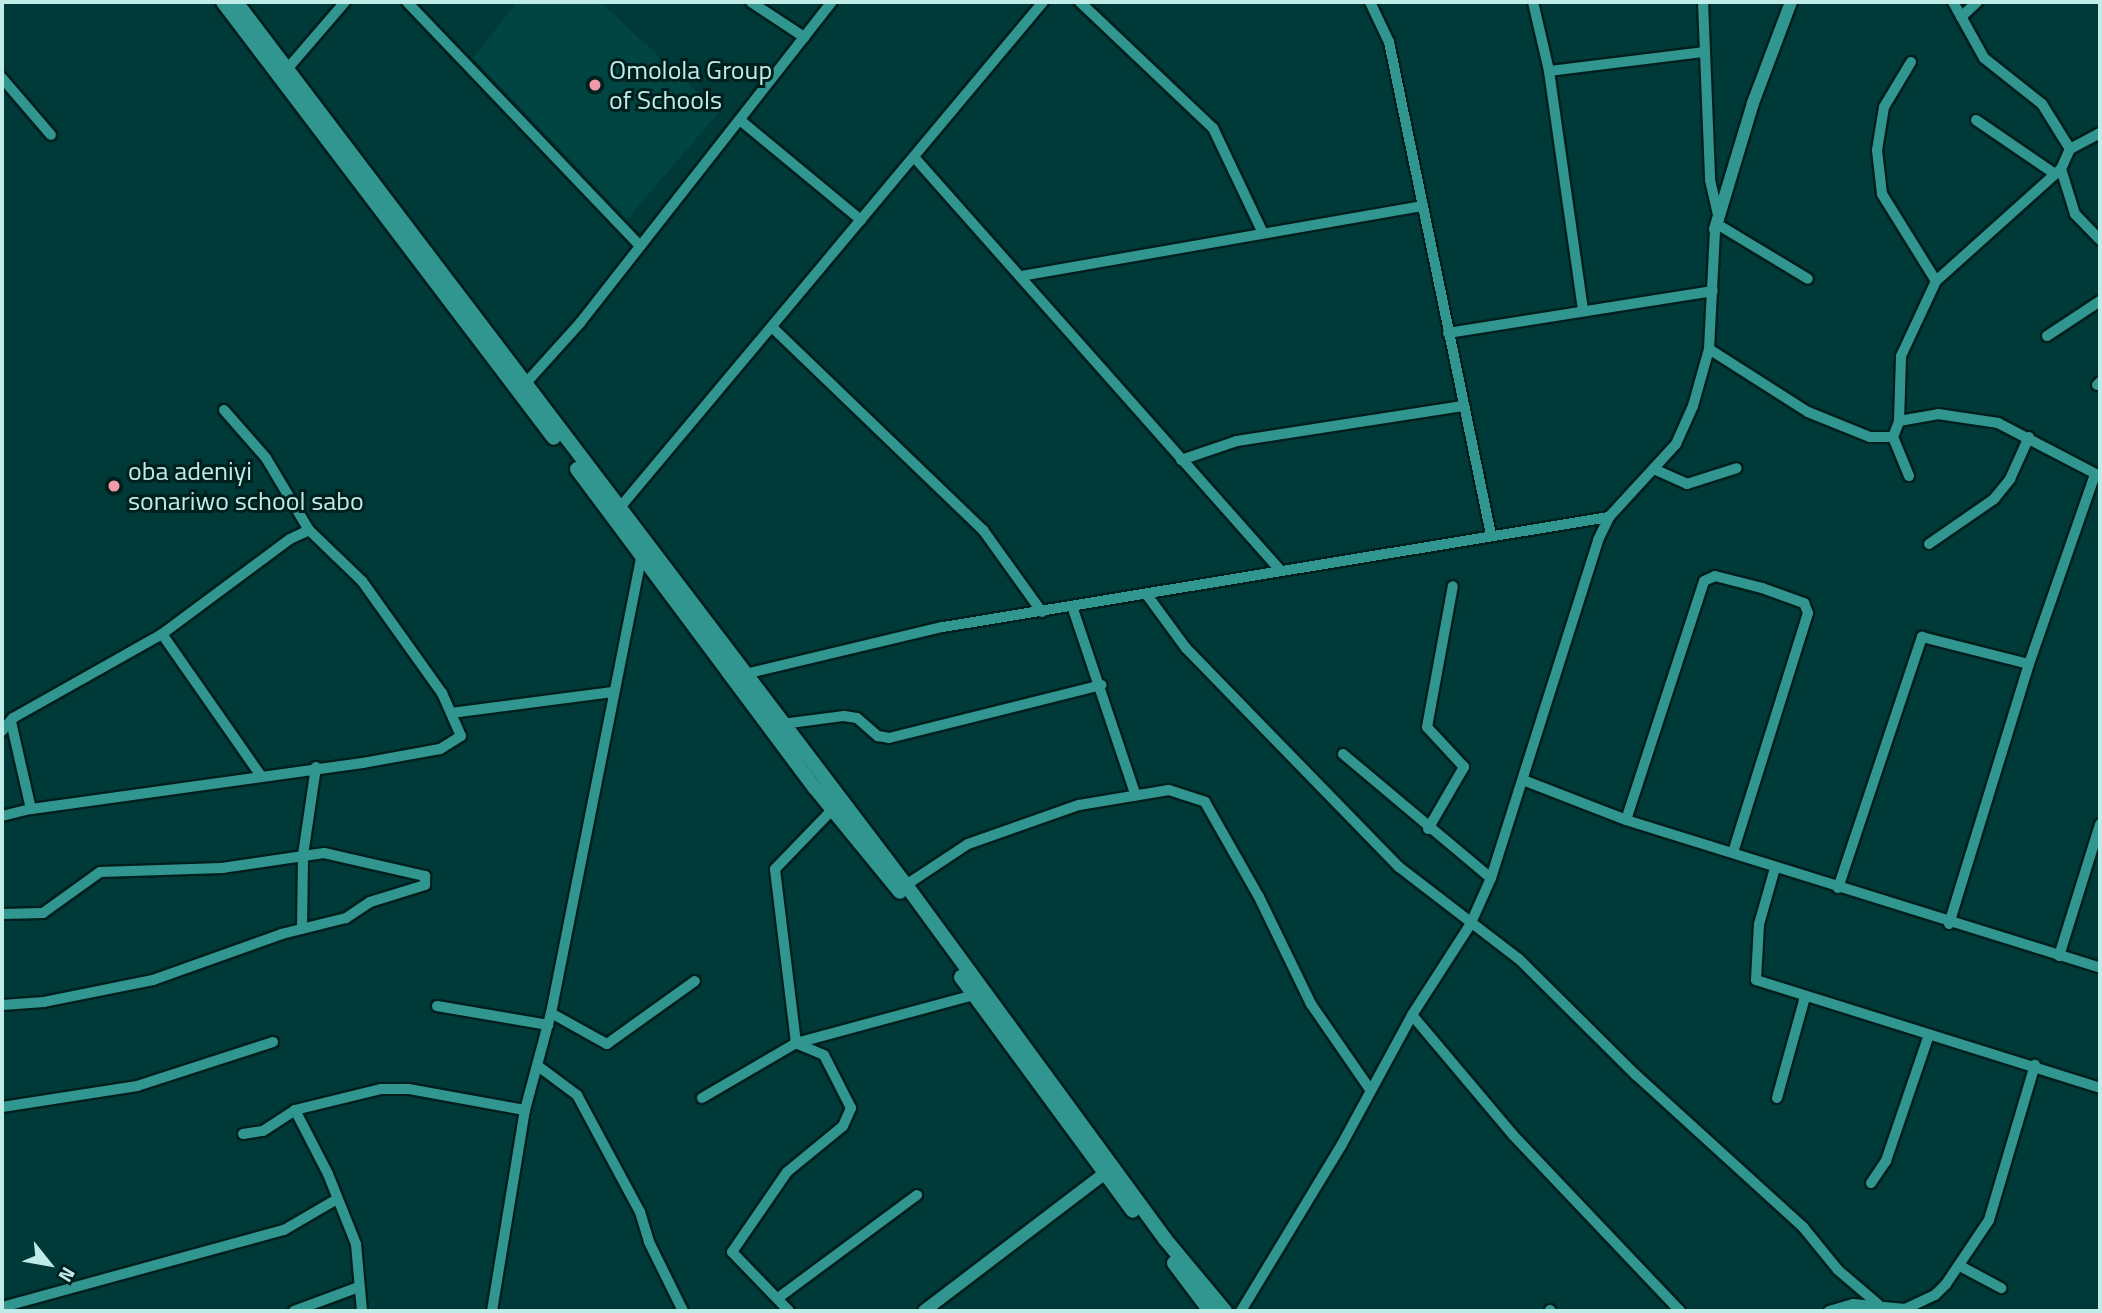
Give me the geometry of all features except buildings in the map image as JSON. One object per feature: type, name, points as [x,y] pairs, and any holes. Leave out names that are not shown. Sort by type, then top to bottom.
[{"type":"main road","points":[[223,2],[906,885],[1210,1311]]},
{"type":"main road","points":[[236,2],[289,67],[526,383],[615,512],[641,557],[832,810],[896,887],[974,995],[1109,1170],[1225,1311]]},
{"type":"street","points":[[289,67],[345,2]]},
{"type":"street","points":[[407,2],[640,246]]},
{"type":"street","points":[[751,2],[804,37]]},
{"type":"street","points":[[526,383],[640,246],[832,2]]},
{"type":"street","points":[[615,512],[1043,2]]},
{"type":"street","points":[[1080,2],[1213,128],[1262,231]]},
{"type":"street","points":[[1370,2],[1389,42],[1491,535]]},
{"type":"street","points":[[1533,2],[1549,71],[1583,309]]},
{"type":"street","points":[[1241,1311],[1341,1146],[1368,1088],[1470,925],[1492,878],[1589,564],[1609,517],[1656,470],[1685,426],[1709,349],[1717,223],[1710,180],[1703,2]]},
{"type":"street","points":[[1717,223],[1791,2]]},
{"type":"street","points":[[1953,2],[1984,58],[2042,104],[2070,149]]},
{"type":"street","points":[[1961,16],[1977,2]]},
{"type":"street","points":[[1549,71],[1704,52]]},
{"type":"street","points":[[1911,62],[1884,107],[1877,150],[1882,194],[1936,281]]},
{"type":"street","points":[[2,78],[51,135]]},
{"type":"street","points":[[740,120],[861,220]]},
{"type":"street","points":[[1976,120],[2058,172],[2075,214],[2100,240]]},
{"type":"street","points":[[1909,475],[1893,437],[1899,421],[1903,348],[1936,281],[2058,172],[2070,149],[2100,133]]},
{"type":"street","points":[[914,157],[1280,570]]},
{"type":"street","points":[[1021,276],[1262,231],[1421,206]]},
{"type":"street","points":[[1717,223],[1808,279]]},
{"type":"street","points":[[1448,333],[1583,309],[1713,291]]},
{"type":"street","points":[[2047,336],[2100,301]]},
{"type":"street","points":[[772,327],[983,530],[1042,612]]},
{"type":"street","points":[[1709,349],[1808,412],[1870,437],[1893,437]]},
{"type":"street","points":[[1181,460],[1237,441],[1464,406]]},
{"type":"street","points":[[2,816],[31,809],[440,749],[461,736],[442,692],[362,581],[309,530],[265,458],[224,410]]},
{"type":"street","points":[[1899,421],[1938,414],[1998,423],[2098,475],[2029,664],[1949,923]]},
{"type":"street","points":[[1929,544],[1994,499],[2010,479],[2029,437]]},
{"type":"street","points":[[1656,470],[1687,484],[1737,468]]},
{"type":"street","points":[[745,674],[943,627],[1609,517]]},
{"type":"street","points":[[2,731],[11,722],[162,634],[290,539],[309,530]]},
{"type":"street","points":[[492,1311],[525,1110],[551,1013],[641,557]]},
{"type":"street","points":[[1626,820],[1704,581],[1715,576],[1762,588],[1804,604],[1808,613],[1733,853]]},
{"type":"street","points":[[1428,829],[1464,767],[1427,727],[1453,586]]},
{"type":"street","points":[[1147,595],[1186,648],[1399,867],[1470,925],[1519,959],[1636,1075],[1803,1227],[1838,1270],[1878,1304]]},
{"type":"street","points":[[1072,606],[1102,685],[1136,796]]},
{"type":"street","points":[[162,634],[261,776]]},
{"type":"street","points":[[1838,888],[1922,637],[2029,664]]},
{"type":"street","points":[[782,724],[844,716],[857,718],[878,736],[889,738],[1102,685]]},
{"type":"street","points":[[451,713],[613,692]]},
{"type":"street","points":[[11,722],[31,809]]},
{"type":"street","points":[[1343,754],[1428,829],[1492,878]]},
{"type":"street","points":[[302,929],[303,855],[317,767]]},
{"type":"street","points":[[1523,780],[1626,820],[2100,968]]},
{"type":"street","points":[[906,885],[968,844],[1008,827],[1079,805],[1169,790],[1209,806],[1311,1004],[1368,1088]]},
{"type":"street","points":[[796,1043],[775,869],[832,810]]},
{"type":"street","points":[[2059,956],[2100,824]]},
{"type":"street","points":[[2,914],[43,913],[100,872],[222,868],[324,853],[425,876],[425,885],[370,902],[345,918],[302,929],[153,980],[44,1002],[2,1004]]},
{"type":"street","points":[[1775,868],[1759,924],[1754,972],[1763,984],[2035,1065],[2100,1088]]},
{"type":"street","points":[[551,1013],[607,1044],[695,981]]},
{"type":"street","points":[[702,1097],[796,1043],[974,995]]},
{"type":"street","points":[[1777,1098],[1805,997]]},
{"type":"street","points":[[437,1006],[548,1025]]},
{"type":"street","points":[[1412,1015],[1513,1135],[1680,1311]]},
{"type":"street","points":[[1871,1183],[1886,1161],[1929,1035]]},
{"type":"street","points":[[2,1107],[137,1086],[273,1042]]},
{"type":"street","points":[[789,1311],[732,1252],[787,1172],[843,1126],[851,1108],[824,1055],[796,1043]]},
{"type":"street","points":[[1829,1311],[1843,1305],[1878,1304],[1905,1309],[1935,1296],[1960,1266],[1989,1220],[2035,1065]]},
{"type":"street","points":[[538,1066],[577,1095],[640,1212],[649,1242],[683,1311]]},
{"type":"street","points":[[243,1133],[263,1131],[295,1110],[381,1088],[409,1088],[525,1110]]},
{"type":"street","points":[[295,1110],[356,1244],[362,1311]]},
{"type":"street","points":[[924,1311],[1109,1170]]},
{"type":"street","points":[[778,1298],[917,1195]]},
{"type":"street","points":[[2,1307],[284,1230],[337,1199]]},
{"type":"street","points":[[1960,1266],[2001,1288]]},
{"type":"street","points":[[294,1311],[359,1287]]},
{"type":"shaded area","name":"Omolola Group of Schools","points":[[517,2],[600,2],[719,112],[627,219],[473,58]]},
{"type":"place","name":"Omolola Group of Schools","points":[[595,85]]},
{"type":"place","name":"oba adeniyi sonariwo school sabo","points":[[114,486]]}]
